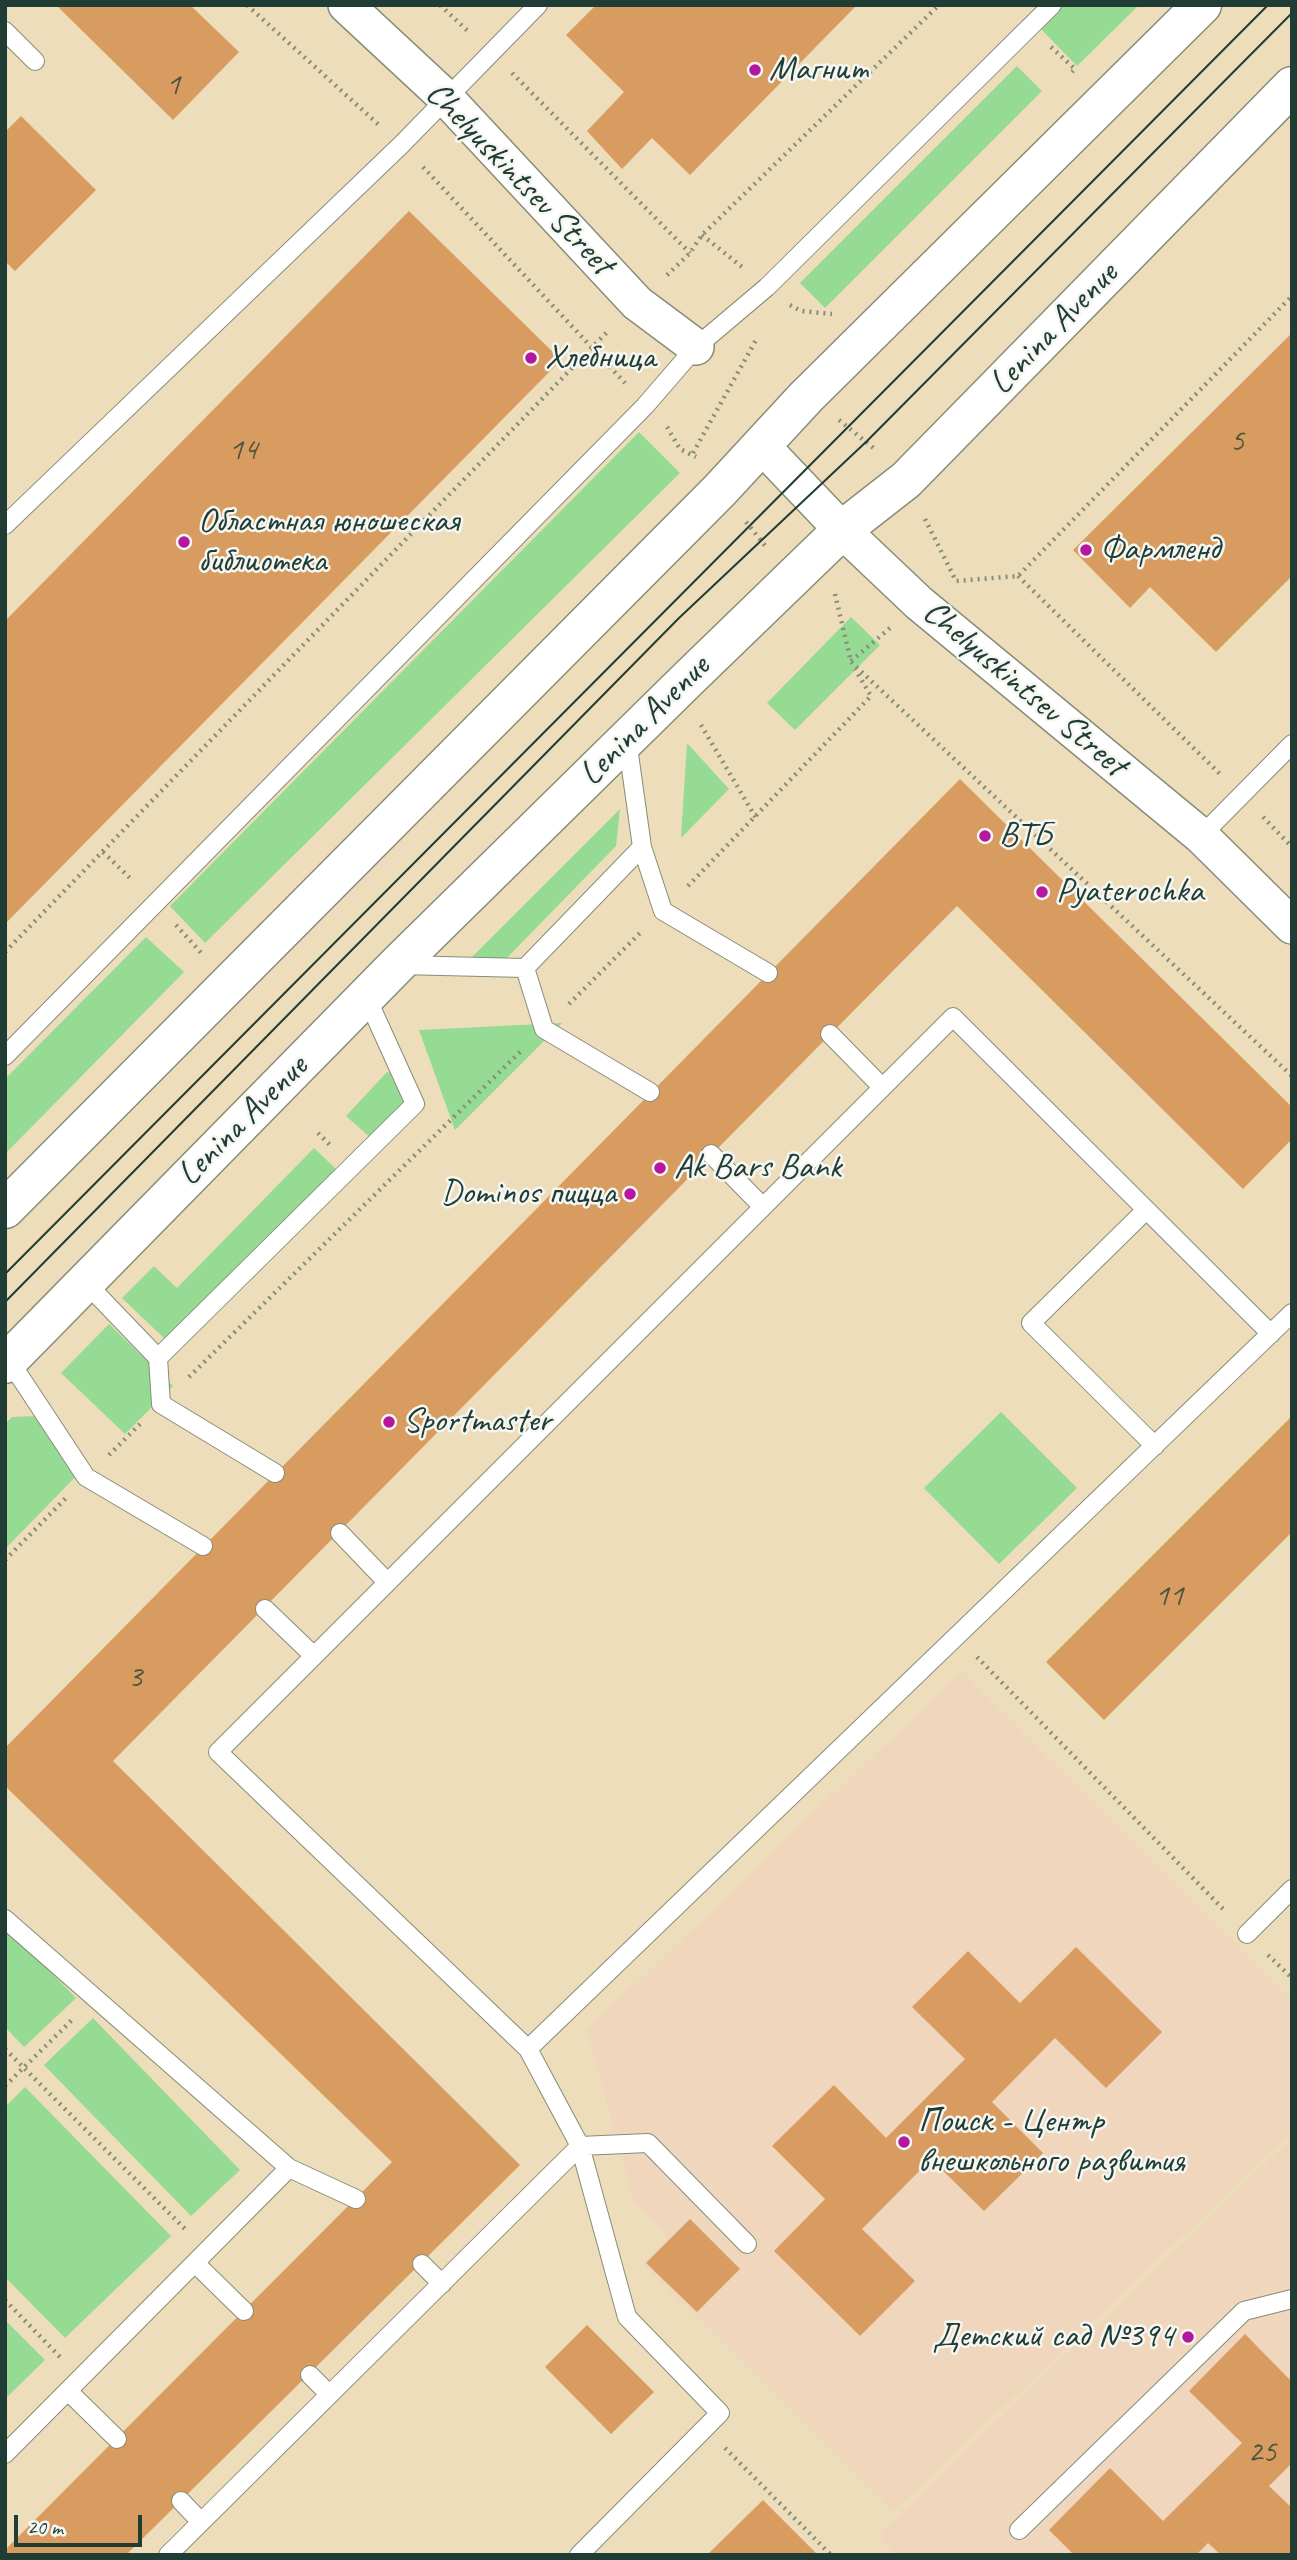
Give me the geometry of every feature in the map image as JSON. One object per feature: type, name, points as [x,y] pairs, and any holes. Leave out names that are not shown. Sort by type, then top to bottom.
[{"type":"main road","points":[[5,1209],[720,490],[806,397],[1202,5]]},
{"type":"main road","name":"Lenina Avenue","points":[[7,1362],[397,965],[842,530],[906,480],[1292,86]]},
{"type":"street","name":"Chelyuskintsev Street","points":[[346,5],[446,98],[637,303],[696,347]]},
{"type":"street","name":"Chelyuskintsev Street","points":[[762,446],[842,530],[919,603],[1202,836],[1292,926]]},
{"type":"lane","points":[[5,526],[401,145],[538,5]]},
{"type":"lane","points":[[5,1056],[626,426],[696,347],[767,287],[1052,5]]},
{"type":"lane","points":[[5,31],[35,61]]},
{"type":"lane","points":[[627,740],[642,847],[663,911],[768,973]]},
{"type":"lane","points":[[1202,836],[1292,744]]},
{"type":"lane","points":[[397,965],[525,968],[642,847]]},
{"type":"lane","points":[[525,968],[544,1028],[650,1092]]},
{"type":"lane","points":[[158,1358],[415,1104],[366,996]]},
{"type":"lane","points":[[579,2555],[720,2413],[628,2317],[580,2146],[528,2049],[218,1752],[953,1017],[1271,1334]]},
{"type":"lane","points":[[830,1034],[882,1087]]},
{"type":"lane","points":[[711,1154],[763,1207]]},
{"type":"lane","points":[[1146,1210],[1031,1323],[1155,1446]]},
{"type":"lane","points":[[85,1282],[158,1358],[161,1404],[275,1473]]},
{"type":"lane","points":[[528,2049],[1292,1313]]},
{"type":"lane","points":[[7,1362],[86,1477],[203,1546]]},
{"type":"lane","points":[[340,1533],[387,1582]]},
{"type":"lane","points":[[265,1609],[313,1656]]},
{"type":"lane","points":[[1247,1934],[1292,1889]]},
{"type":"lane","points":[[5,1920],[289,2168],[356,2199]]},
{"type":"lane","points":[[168,2555],[580,2146],[648,2143],[747,2244]]},
{"type":"lane","points":[[5,2454],[289,2168]]},
{"type":"lane","points":[[201,2257],[244,2311]]},
{"type":"lane","points":[[422,2264],[442,2284]]},
{"type":"lane","points":[[1019,2530],[1244,2311],[1292,2299]]},
{"type":"lane","points":[[310,2375],[329,2394]]},
{"type":"lane","points":[[74,2385],[117,2439]]},
{"type":"lane","points":[[181,2501],[201,2522]]},
{"type":"path","points":[[5,952],[593,345],[401,145],[247,5]]},
{"type":"path","points":[[440,5],[690,253]]},
{"type":"path","points":[[702,235],[939,5]]},
{"type":"path","points":[[1292,296],[1018,576],[1292,847]]},
{"type":"path","points":[[693,453],[759,335]]},
{"type":"path","points":[[662,420],[680,449],[693,453],[762,540],[787,583]]},
{"type":"path","points":[[851,662],[919,603],[956,582]]},
{"type":"path","points":[[5,1560],[86,1477],[663,911],[872,696],[851,662],[835,594],[827,601]]},
{"type":"path","points":[[851,662],[1292,1076]]},
{"type":"path","points":[[699,722],[756,818]]},
{"type":"path","points":[[172,920],[206,959]]},
{"type":"path","points":[[956,1636],[1247,1934]]},
{"type":"path","points":[[5,2087],[94,1997]]},
{"type":"path","points":[[5,2049],[201,2257]]},
{"type":"path","points":[[5,2300],[74,2385]]},
{"type":"path","points":[[705,2427],[831,2555]]},
{"type":"shaded area","points":[[962,1671],[1292,2000],[1292,2132],[893,2512],[643,2264],[667,2238],[633,2200],[587,2030]]},
{"type":"shaded area","name":"Детский сад №394","points":[[1292,2138],[1292,2555],[896,2555],[877,2536]]},
{"type":"green space","points":[[1063,5],[1139,5],[1077,66],[1040,28]]},
{"type":"green space","points":[[1017,66],[1042,91],[825,308],[800,283]]},
{"type":"green space","points":[[639,432],[680,473],[205,943],[170,906]]},
{"type":"green space","points":[[851,617],[880,645],[795,730],[767,703]]},
{"type":"green space","points":[[687,743],[729,789],[681,838]]},
{"type":"green space","points":[[620,809],[616,846],[500,965],[469,960]]},
{"type":"green space","points":[[146,937],[184,972],[5,1154],[5,1079]]},
{"type":"green space","points":[[562,1023],[455,1130],[419,1030]]},
{"type":"green space","points":[[387,1072],[398,1076],[412,1098],[373,1140],[346,1116]]},
{"type":"green space","points":[[314,1148],[337,1170],[168,1342],[122,1298],[154,1266],[177,1288]]},
{"type":"green space","points":[[109,1324],[173,1386],[125,1434],[61,1373]]},
{"type":"green space","points":[[1001,1412],[1077,1488],[999,1564],[924,1488]]},
{"type":"green space","points":[[39,1416],[88,1464],[5,1549],[5,1424],[12,1417]]},
{"type":"green space","points":[[5,1925],[76,1998],[24,2047],[5,2027]]},
{"type":"green space","points":[[93,2018],[240,2170],[191,2216],[44,2065]]},
{"type":"green space","points":[[25,2087],[171,2236],[65,2338],[5,2277],[5,2107]]},
{"type":"green space","points":[[5,2320],[45,2360],[5,2399]]},
{"type":"building","points":[[56,5],[190,5],[239,52],[173,120]]},
{"type":"building","points":[[596,5],[857,5],[690,175],[652,138],[622,169],[587,131],[624,92],[566,35]]},
{"type":"building","points":[[21,116],[96,190],[15,271],[5,261],[5,132]]},
{"type":"building","points":[[409,211],[561,360],[5,924],[5,621]]},
{"type":"building","points":[[1292,333],[1292,576],[1216,652],[1150,587],[1130,608],[1073,550]]},
{"type":"building","points":[[960,779],[1292,1107],[1292,1139],[1243,1189],[957,906],[113,1761],[520,2165],[126,2555],[5,2555],[5,2550],[392,2162],[5,1786],[5,1748]]},
{"type":"building","points":[[1292,1416],[1292,1532],[1104,1720],[1046,1662]]},
{"type":"building","name":"Поиск - Центр внешкольного развития","points":[[1076,1947],[1162,2032],[1106,2088],[1055,2038],[992,2102],[1043,2153],[984,2211],[931,2159],[862,2229],[915,2281],[860,2336],[774,2251],[825,2199],[772,2146],[834,2085],[886,2138],[965,2059],[912,2007],[968,1951],[1020,2003]]},
{"type":"building","points":[[690,2219],[740,2269],[697,2312],[646,2263]]},
{"type":"building","points":[[587,2325],[654,2392],[611,2434],[545,2367]]},
{"type":"building","points":[[1245,2334],[1292,2382],[1292,2463],[1269,2486],[1292,2508],[1292,2555],[1221,2555],[1208,2543],[1196,2555],[1074,2555],[1049,2530],[1110,2468],[1163,2521],[1242,2443],[1189,2391]]},
{"type":"building","points":[[763,2500],[818,2555],[707,2555]]},
{"type":"tram line","points":[[5,1274],[1268,5]]},
{"type":"tram line","points":[[5,1302],[679,618],[867,441],[1292,13]]},
{"type":"place","name":"Магнит","points":[[755,70]]},
{"type":"place","name":"Хлебница","points":[[531,358]]},
{"type":"place","name":"Областная юношеская библиотека","points":[[184,542]]},
{"type":"place","name":"Фармленд","points":[[1086,550]]},
{"type":"place","name":"ВТБ","points":[[985,836]]},
{"type":"place","name":"Pyaterochka","points":[[1042,892]]},
{"type":"place","name":"Ak Bars Bank","points":[[660,1168]]},
{"type":"place","name":"Dominos пицца","points":[[630,1194]]},
{"type":"place","name":"Sportmaster","points":[[389,1422]]},
{"type":"place","name":"Поиск - Центр внешкольного развития","points":[[904,2142]]},
{"type":"place","name":"Детский сад №394","points":[[1188,2337]]}]
